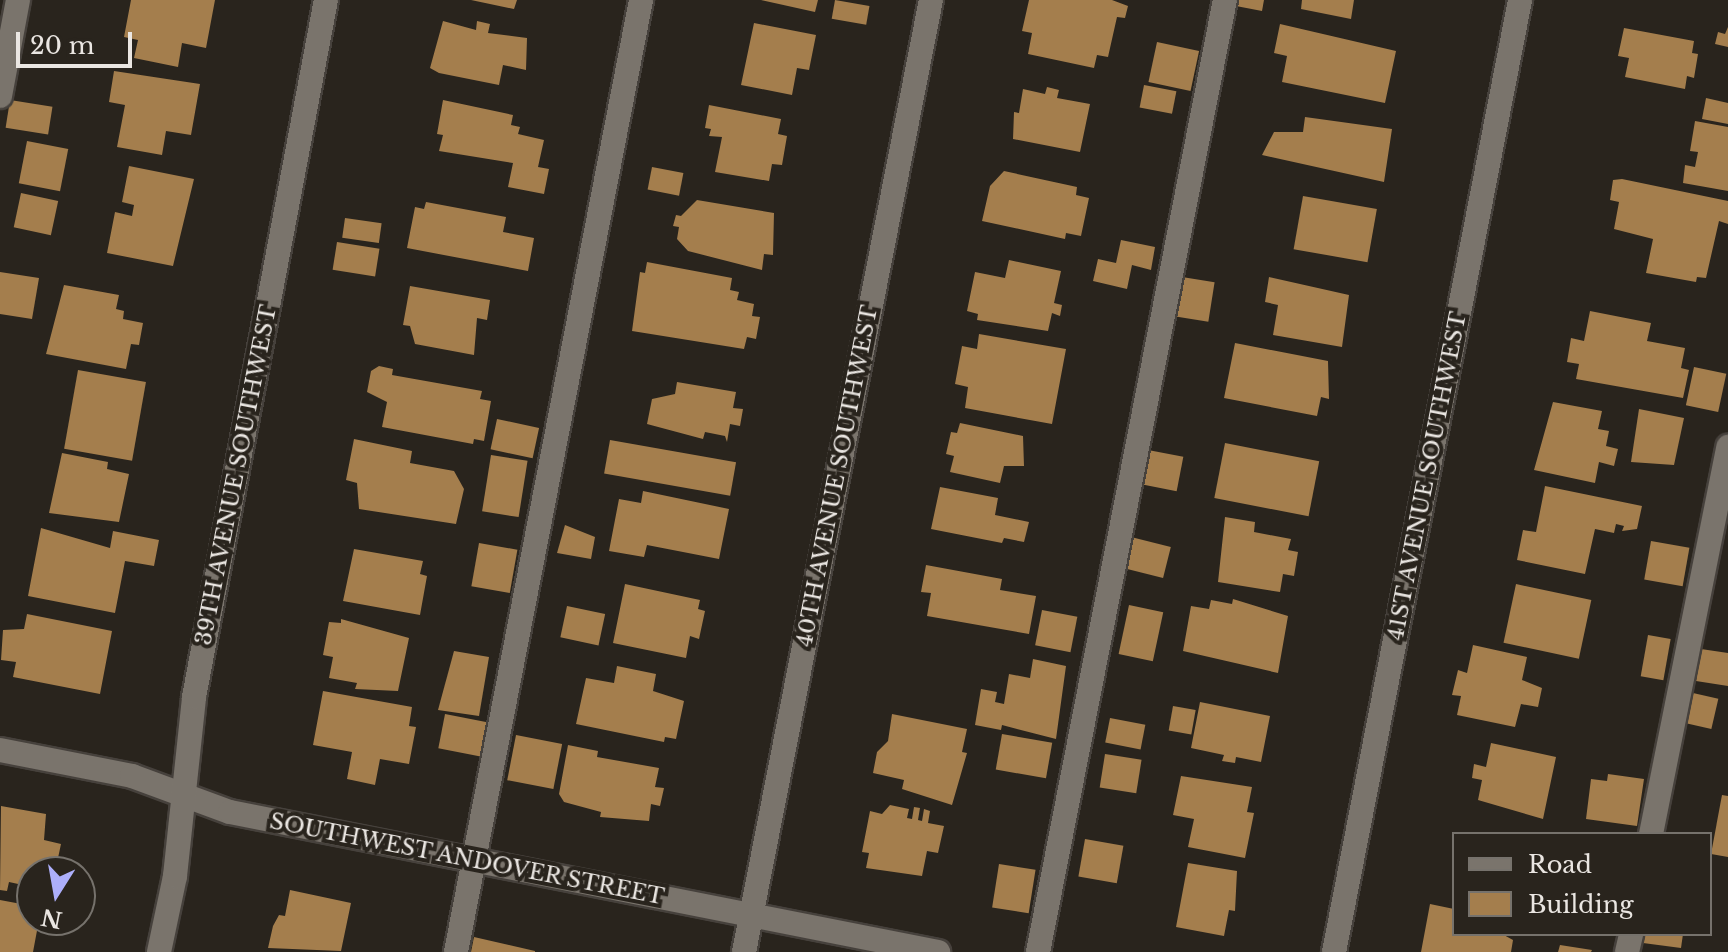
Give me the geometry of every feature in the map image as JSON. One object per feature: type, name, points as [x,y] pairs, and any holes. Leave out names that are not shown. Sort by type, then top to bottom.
[{"type":"street","points":[[0,96],[18,0]]},
{"type":"street","name":"39TH AVENUE SOUTHWEST","points":[[159,952],[194,697],[326,0]]},
{"type":"street","points":[[456,952],[641,0]]},
{"type":"street","name":"40TH AVENUE SOUTHWEST","points":[[744,952],[931,0]]},
{"type":"street","points":[[1038,952],[1225,0]]},
{"type":"street","name":"41ST AVENUE SOUTHWEST","points":[[1334,952],[1520,0]]},
{"type":"street","points":[[1651,832],[1728,447]]},
{"type":"street","name":"SOUTHWEST ANDOVER STREET","points":[[0,750],[132,776],[230,812],[938,952]]},
{"type":"building","points":[[131,0],[215,0],[206,48],[182,43],[178,67],[134,58],[138,40],[124,37]]},
{"type":"building","points":[[471,0],[517,0],[514,9]]},
{"type":"building","points":[[761,0],[818,0],[815,12]]},
{"type":"building","points":[[835,0],[869,6],[866,25],[832,19]]},
{"type":"building","points":[[1029,0],[1112,0],[1128,6],[1125,18],[1117,17],[1108,57],[1097,55],[1094,68],[1028,54],[1032,33],[1022,31]]},
{"type":"building","points":[[1238,0],[1264,0],[1262,11],[1236,6]]},
{"type":"building","points":[[1302,0],[1354,0],[1351,19],[1301,9]]},
{"type":"building","points":[[443,21],[476,30],[477,21],[490,24],[488,33],[527,38],[526,70],[503,65],[499,85],[439,73],[430,68]]},
{"type":"building","points":[[754,23],[816,35],[809,70],[797,68],[792,95],[741,85]]},
{"type":"building","points":[[1280,24],[1396,51],[1385,103],[1282,82],[1287,56],[1274,53]]},
{"type":"building","points":[[1728,27],[1728,47],[1715,44],[1718,32],[1725,34]]},
{"type":"building","points":[[1624,28],[1694,41],[1692,53],[1698,54],[1694,78],[1687,76],[1685,89],[1625,77],[1629,58],[1618,56]]},
{"type":"building","points":[[1157,42],[1199,51],[1191,91],[1148,82]]},
{"type":"building","points":[[114,71],[200,84],[191,135],[166,131],[162,155],[117,147],[125,105],[109,102]]},
{"type":"building","points":[[1144,85],[1176,91],[1172,114],[1140,108]]},
{"type":"building","points":[[1047,87],[1059,90],[1057,98],[1090,104],[1080,152],[1013,139],[1014,112],[1019,113],[1023,89],[1045,94]]},
{"type":"building","points":[[1706,98],[1728,103],[1728,124],[1702,119]]},
{"type":"building","points":[[10,100],[52,107],[48,134],[6,128]]},
{"type":"building","points":[[443,100],[513,115],[511,125],[520,127],[518,134],[544,140],[538,167],[549,169],[544,194],[508,187],[513,163],[439,151],[443,135],[437,134]]},
{"type":"building","points":[[709,105],[781,119],[778,134],[787,136],[782,165],[772,164],[769,181],[715,172],[722,137],[709,136],[711,129],[705,128]]},
{"type":"building","points":[[1305,117],[1392,129],[1384,182],[1262,155],[1274,132],[1303,132]]},
{"type":"building","points":[[1695,121],[1728,127],[1728,191],[1683,183],[1685,165],[1695,167],[1698,152],[1690,151]]},
{"type":"building","points":[[27,141],[68,149],[60,191],[19,183]]},
{"type":"building","points":[[129,166],[194,179],[173,266],[107,253],[115,212],[132,216],[134,205],[122,202]]},
{"type":"building","points":[[652,167],[683,173],[679,196],[648,190]]},
{"type":"building","points":[[1004,171],[1077,187],[1076,195],[1089,198],[1081,236],[1066,233],[1065,239],[982,221],[990,186]]},
{"type":"building","points":[[1622,179],[1728,201],[1728,224],[1719,221],[1706,278],[1697,277],[1696,282],[1646,273],[1653,239],[1614,229],[1619,202],[1610,200],[1613,180]]},
{"type":"building","points":[[21,193],[58,201],[51,235],[14,227]]},
{"type":"building","points":[[1303,196],[1377,209],[1367,262],[1294,249]]},
{"type":"building","points":[[697,200],[774,213],[773,255],[764,254],[762,270],[688,251],[677,239],[679,227],[673,226],[676,215],[681,216]]},
{"type":"building","points":[[426,202],[506,217],[503,232],[534,238],[528,271],[407,248],[415,207],[424,209]]},
{"type":"building","points":[[345,218],[382,223],[379,243],[342,238]]},
{"type":"building","points":[[1121,240],[1155,247],[1151,270],[1132,265],[1127,289],[1093,281],[1098,259],[1116,263]]},
{"type":"building","points":[[337,242],[379,249],[375,276],[333,270]]},
{"type":"building","points":[[1009,260],[1061,271],[1054,303],[1062,305],[1060,316],[1052,313],[1048,331],[977,320],[978,314],[967,311],[975,272],[1005,278]]},
{"type":"building","points":[[647,262],[732,278],[730,290],[739,292],[737,300],[754,304],[752,316],[760,317],[756,339],[747,337],[744,349],[632,331],[640,272],[645,273]]},
{"type":"building","points":[[0,272],[39,278],[32,319],[0,314]]},
{"type":"building","points":[[1182,277],[1215,282],[1208,322],[1176,317]]},
{"type":"building","points":[[1269,277],[1349,295],[1342,347],[1273,335],[1278,305],[1265,302]]},
{"type":"building","points":[[64,285],[119,295],[116,309],[124,311],[123,319],[143,323],[139,345],[131,344],[126,369],[46,354]]},
{"type":"building","points":[[410,286],[490,300],[487,320],[477,318],[474,355],[415,344],[410,326],[403,325]]},
{"type":"building","points":[[1590,311],[1651,323],[1647,341],[1685,348],[1681,368],[1689,370],[1683,398],[1576,379],[1579,364],[1567,362],[1571,338],[1584,341]]},
{"type":"building","points":[[979,334],[1066,349],[1052,424],[965,408],[968,387],[955,384],[962,346],[977,349]]},
{"type":"building","points":[[1235,343],[1328,361],[1329,399],[1321,397],[1317,416],[1224,398]]},
{"type":"building","points":[[379,366],[393,369],[392,375],[482,391],[480,399],[491,401],[484,441],[474,439],[473,444],[382,427],[387,402],[367,392],[371,371]]},
{"type":"building","points":[[1694,367],[1726,374],[1718,412],[1686,405]]},
{"type":"building","points":[[78,370],[146,382],[132,461],[64,449]]},
{"type":"building","points":[[677,382],[736,392],[733,408],[743,409],[740,426],[730,424],[727,442],[725,436],[705,432],[703,439],[647,424],[652,399],[675,394]]},
{"type":"building","points":[[1553,402],[1602,411],[1598,429],[1609,431],[1606,446],[1618,449],[1614,466],[1599,462],[1595,483],[1534,470]]},
{"type":"building","points":[[1639,409],[1684,418],[1674,465],[1631,462]]},
{"type":"building","points":[[497,419],[539,428],[533,458],[491,449]]},
{"type":"building","points":[[960,423],[1023,436],[1024,466],[1004,466],[1000,483],[950,472],[954,456],[946,454],[951,432],[957,433]]},
{"type":"building","points":[[354,439],[412,451],[410,463],[454,471],[464,489],[456,524],[359,509],[357,483],[346,480]]},
{"type":"building","points":[[610,440],[736,462],[730,496],[604,473]]},
{"type":"building","points":[[1225,443],[1319,461],[1309,516],[1214,498]]},
{"type":"building","points":[[1148,450],[1183,457],[1177,491],[1141,484]]},
{"type":"building","points":[[62,453],[108,462],[107,469],[129,474],[119,522],[49,513]]},
{"type":"building","points":[[491,455],[528,461],[519,517],[482,511]]},
{"type":"building","points":[[1545,486],[1642,506],[1637,529],[1622,531],[1624,526],[1616,524],[1614,533],[1595,529],[1585,574],[1517,560],[1523,530],[1536,532]]},
{"type":"building","points":[[940,487],[998,498],[995,515],[1029,522],[1024,542],[1004,538],[1002,543],[931,529]]},
{"type":"building","points":[[643,491],[729,509],[719,559],[647,545],[644,557],[609,551],[619,499],[641,503]]},
{"type":"building","points":[[1225,517],[1255,522],[1254,532],[1291,539],[1288,550],[1298,552],[1294,576],[1283,574],[1280,592],[1218,582]]},
{"type":"building","points":[[565,525],[595,537],[591,559],[557,553]]},
{"type":"building","points":[[41,528],[110,548],[113,531],[159,540],[154,566],[125,561],[115,613],[28,596]]},
{"type":"building","points":[[1131,537],[1171,547],[1163,578],[1123,568]]},
{"type":"building","points":[[1651,541],[1689,548],[1683,586],[1644,579]]},
{"type":"building","points":[[479,543],[517,550],[510,593],[471,586]]},
{"type":"building","points":[[354,549],[423,561],[420,574],[427,576],[420,615],[343,601]]},
{"type":"building","points":[[926,565],[1002,579],[1000,590],[1036,596],[1029,634],[927,616],[931,593],[921,592]]},
{"type":"building","points":[[625,584],[700,600],[698,609],[705,611],[699,639],[690,636],[686,658],[613,643]]},
{"type":"building","points":[[1516,584],[1591,600],[1579,659],[1504,643]]},
{"type":"building","points":[[1233,599],[1288,616],[1278,673],[1183,651],[1191,606],[1209,609],[1211,600],[1232,604]]},
{"type":"building","points":[[1129,605],[1163,612],[1153,661],[1119,654]]},
{"type":"building","points":[[567,606],[605,614],[598,645],[560,637]]},
{"type":"building","points":[[1042,610],[1077,617],[1070,652],[1035,645]]},
{"type":"building","points":[[27,614],[112,631],[100,694],[13,677],[16,662],[1,660],[3,630],[24,629]]},
{"type":"building","points":[[341,619],[409,638],[398,691],[355,689],[357,683],[329,678],[333,657],[323,655],[329,622],[341,623]]},
{"type":"building","points":[[1648,635],[1671,639],[1663,680],[1641,676]]},
{"type":"building","points":[[1473,645],[1527,657],[1522,680],[1542,688],[1538,707],[1521,704],[1515,727],[1457,715],[1461,696],[1452,695],[1458,670],[1467,673]]},
{"type":"building","points":[[1701,649],[1728,653],[1728,686],[1696,681]]},
{"type":"building","points":[[454,651],[489,657],[479,716],[438,710]]},
{"type":"building","points":[[1033,659],[1066,666],[1056,739],[1002,725],[1001,730],[975,725],[981,689],[997,692],[995,702],[1004,704],[1009,674],[1030,678]]},
{"type":"building","points":[[617,666],[656,674],[653,691],[684,701],[676,739],[665,737],[664,742],[576,724],[586,678],[614,683]]},
{"type":"building","points":[[323,691],[412,707],[409,726],[416,727],[409,764],[380,759],[375,785],[347,779],[352,752],[313,745]]},
{"type":"building","points":[[1693,693],[1718,699],[1711,729],[1686,723]]},
{"type":"building","points":[[1200,702],[1270,716],[1261,762],[1236,757],[1235,763],[1222,761],[1224,755],[1191,748]]},
{"type":"building","points":[[1173,706],[1196,710],[1191,735],[1169,731]]},
{"type":"building","points":[[445,714],[487,722],[481,757],[438,748]]},
{"type":"building","points":[[892,714],[967,729],[962,752],[967,753],[952,805],[902,789],[904,780],[873,773],[877,752],[888,741]]},
{"type":"building","points":[[1110,718],[1145,725],[1141,749],[1105,743]]},
{"type":"building","points":[[1002,734],[1052,743],[1046,778],[996,769]]},
{"type":"building","points":[[516,735],[562,744],[553,789],[507,780]]},
{"type":"building","points":[[1491,743],[1556,757],[1543,819],[1478,800],[1482,780],[1472,778],[1474,764],[1486,767]]},
{"type":"building","points":[[568,745],[598,751],[597,757],[659,768],[655,787],[664,788],[660,806],[651,804],[649,821],[600,817],[601,812],[564,802],[559,794]]},
{"type":"building","points":[[1105,754],[1142,760],[1136,793],[1100,788]]},
{"type":"building","points":[[1608,774],[1644,779],[1637,826],[1586,819],[1591,779],[1607,781]]},
{"type":"building","points":[[1181,776],[1252,787],[1247,812],[1254,813],[1245,858],[1188,847],[1194,819],[1173,815]]},
{"type":"building","points":[[1722,795],[1728,796],[1728,857],[1712,854]]},
{"type":"building","points":[[890,805],[909,809],[907,818],[912,819],[914,807],[920,808],[918,820],[922,821],[924,809],[930,811],[928,823],[944,826],[938,853],[927,851],[922,876],[866,868],[869,853],[862,852],[870,811],[882,814]]},
{"type":"building","points":[[1,806],[46,814],[44,840],[61,844],[58,856],[16,856],[16,884],[9,882],[7,891],[0,890]]},
{"type":"building","points":[[1085,839],[1123,846],[1117,883],[1078,876]]},
{"type":"building","points":[[1188,863],[1237,871],[1235,911],[1229,910],[1224,936],[1176,927]]},
{"type":"building","points":[[999,864],[1036,870],[1029,913],[992,907]]},
{"type":"building","points":[[290,890],[351,903],[341,951],[268,948],[273,926],[279,915],[285,916]]},
{"type":"building","points":[[0,900],[16,903],[16,936],[36,936],[33,952],[0,952]]},
{"type":"building","points":[[1430,904],[1452,909],[1452,936],[1506,936],[1513,940],[1511,952],[1421,952]]},
{"type":"building","points":[[1645,936],[1683,936],[1681,948],[1643,943]]},
{"type":"building","points":[[474,937],[535,951],[535,952],[471,952]]},
{"type":"building","points":[[1560,945],[1592,950],[1558,952]]}]
